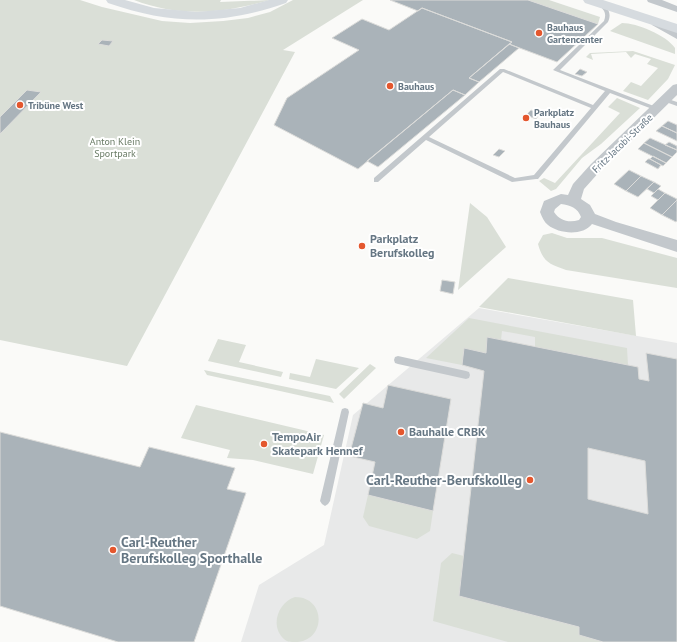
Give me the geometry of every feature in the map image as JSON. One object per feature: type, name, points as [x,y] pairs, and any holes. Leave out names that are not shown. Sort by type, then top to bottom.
[{"type":"main road","points":[[113,0],[144,10],[161,13],[201,16],[220,16],[248,11],[281,0]]},
{"type":"main road","points":[[594,1],[677,29]]},
{"type":"street","points":[[652,0],[677,9]]},
{"type":"street","points":[[656,22],[677,36]]},
{"type":"street","name":"Fritz-Jacobi-Straße","points":[[573,201],[578,187],[596,167],[670,104],[677,88]]},
{"type":"street","points":[[588,217],[584,224],[574,228],[555,222],[548,215],[547,209],[552,202],[561,199],[573,201],[584,208],[588,217],[611,226],[677,246]]},
{"type":"lane","points":[[594,1],[608,11],[606,22],[556,70],[609,90],[670,104]]},
{"type":"lane","points":[[376,180],[502,70],[595,108]]},
{"type":"lane","points":[[425,137],[514,180],[536,177],[609,90]]},
{"type":"lane","points":[[398,360],[466,375]]},
{"type":"lane","points":[[325,500],[345,412]]},
{"type":"shaded area","points":[[479,308],[677,343],[677,642],[241,642],[259,585],[324,545],[353,415]]},
{"type":"green space","name":"Anton Klein Sportpark","points":[[0,0],[80,0],[102,7],[162,21],[190,23],[248,18],[270,12],[293,0],[363,0],[283,50],[295,52],[127,366],[0,340]]},
{"type":"green space","points":[[134,0],[221,0],[220,2],[270,0],[236,8],[202,12],[151,6]]},
{"type":"green space","points":[[528,0],[549,0],[600,17],[598,24]]},
{"type":"green space","points":[[622,23],[643,27],[658,34],[671,43],[675,48],[675,54],[610,31]]},
{"type":"green space","points":[[633,51],[675,65],[668,79],[648,100],[623,91],[631,82],[641,86],[658,68],[647,64],[651,59],[635,54],[631,58],[626,52],[591,54],[593,60],[586,57],[590,53]]},
{"type":"green space","points":[[617,98],[640,108],[601,144],[582,158],[556,189],[551,191],[539,181],[544,178],[555,183],[620,113],[608,107]]},
{"type":"green space","points":[[470,203],[487,217],[506,247],[458,290]]},
{"type":"green space","points":[[552,233],[567,238],[602,238],[677,258],[677,288],[566,270],[555,266],[545,259],[538,244],[543,235]]},
{"type":"green space","points":[[508,278],[633,300],[636,336],[479,307]]},
{"type":"green space","points":[[469,318],[627,348],[628,365],[535,347],[535,337],[502,331],[501,340],[487,338],[486,353],[464,348],[462,365],[426,358]]},
{"type":"green space","points":[[218,339],[246,345],[239,362],[283,372],[281,377],[208,361]]},
{"type":"green space","points":[[316,359],[359,368],[336,389],[289,379],[290,373],[310,377]]},
{"type":"green space","points":[[370,364],[376,368],[344,399],[339,394]]},
{"type":"green space","points":[[204,370],[330,396],[334,403],[207,375]]},
{"type":"green space","name":"TempoAir Skatepark Hennef","points":[[196,405],[324,435],[313,474],[253,460],[227,458],[230,450],[181,438]]},
{"type":"green space","points":[[368,495],[433,511],[430,531],[417,539],[369,526],[363,517]]},
{"type":"green space","points":[[452,553],[464,556],[459,596],[579,627],[579,635],[603,642],[508,642],[433,621],[441,563]]},
{"type":"green space","points":[[295,597],[305,599],[313,604],[317,611],[319,620],[313,635],[305,640],[291,642],[285,640],[280,633],[277,627],[277,621],[278,615],[284,604]]},
{"type":"building","name":"Bauhaus Gartencenter","points":[[390,0],[528,0],[598,24],[557,62],[509,44],[512,42],[422,8],[418,11]]},
{"type":"building","name":"Bauhaus","points":[[422,8],[512,42],[469,78],[479,82],[465,95],[453,90],[358,169],[274,125],[287,98],[359,50],[332,38],[362,19],[389,30]]},
{"type":"building","points":[[102,40],[113,41],[109,46],[98,44]]},
{"type":"building","points":[[509,44],[519,48],[479,82],[469,78]]},
{"type":"building","points":[[580,69],[587,72],[582,76],[575,74]]},
{"type":"building","name":"Tribüne West","points":[[27,90],[41,92],[0,134],[0,117]]},
{"type":"building","points":[[453,90],[465,95],[378,167],[367,161]]},
{"type":"building","points":[[531,110],[541,114],[536,119],[526,115]]},
{"type":"building","points":[[668,121],[677,125],[677,133],[662,126]]},
{"type":"building","points":[[662,126],[677,133],[677,141],[656,131]]},
{"type":"building","points":[[650,138],[677,150],[677,152],[672,157],[644,143]]},
{"type":"building","points":[[669,142],[677,146],[677,150],[665,145]]},
{"type":"building","points":[[644,143],[672,157],[666,163],[638,149]]},
{"type":"building","points":[[499,149],[505,151],[499,157],[493,155]]},
{"type":"building","points":[[653,156],[666,163],[663,166],[650,159]]},
{"type":"building","points":[[648,159],[661,165],[658,169],[645,162]]},
{"type":"building","points":[[629,170],[641,176],[626,191],[614,184]]},
{"type":"building","points":[[641,176],[654,182],[638,197],[626,191]]},
{"type":"building","points":[[654,182],[661,186],[654,193],[647,189]]},
{"type":"building","points":[[658,189],[665,193],[658,200],[651,196]]},
{"type":"building","points":[[665,193],[677,200],[662,215],[650,208]]},
{"type":"building","points":[[677,200],[677,221],[676,222],[662,215]]},
{"type":"building","points":[[442,280],[455,282],[453,294],[440,291]]},
{"type":"building","name":"Carl-Reuther-Berufskolleg","points":[[487,337],[638,367],[639,379],[649,381],[646,353],[677,359],[677,642],[603,642],[579,635],[579,627],[459,596],[484,371],[462,365],[464,348],[486,353]],"holes":[[[588,448],[645,461],[648,514],[588,499]]]},
{"type":"building","name":"Bauhalle CRBK","points":[[388,385],[451,399],[433,511],[368,495],[375,462],[349,456],[363,403],[383,408]]},
{"type":"building","name":"Carl-Reuther Berufskolleg Sporthalle","points":[[0,432],[140,467],[149,447],[235,468],[227,489],[246,493],[194,642],[118,642],[0,606]]},
{"type":"place","name":"Bauhaus Gartencenter","points":[[539,33]]},
{"type":"place","name":"Bauhaus","points":[[390,86]]},
{"type":"place","name":"Tribüne West","points":[[20,105]]},
{"type":"place","name":"Parkplatz Bauhaus","points":[[526,118]]},
{"type":"place","name":"Parkplatz Berufskolleg","points":[[362,246]]},
{"type":"place","name":"Bauhalle CRBK","points":[[401,432]]},
{"type":"place","name":"TempoAir Skatepark Hennef","points":[[264,444]]},
{"type":"place","name":"Carl-Reuther-Berufskolleg","points":[[530,480]]},
{"type":"place","name":"Carl-Reuther Berufskolleg Sporthalle","points":[[113,550]]}]
